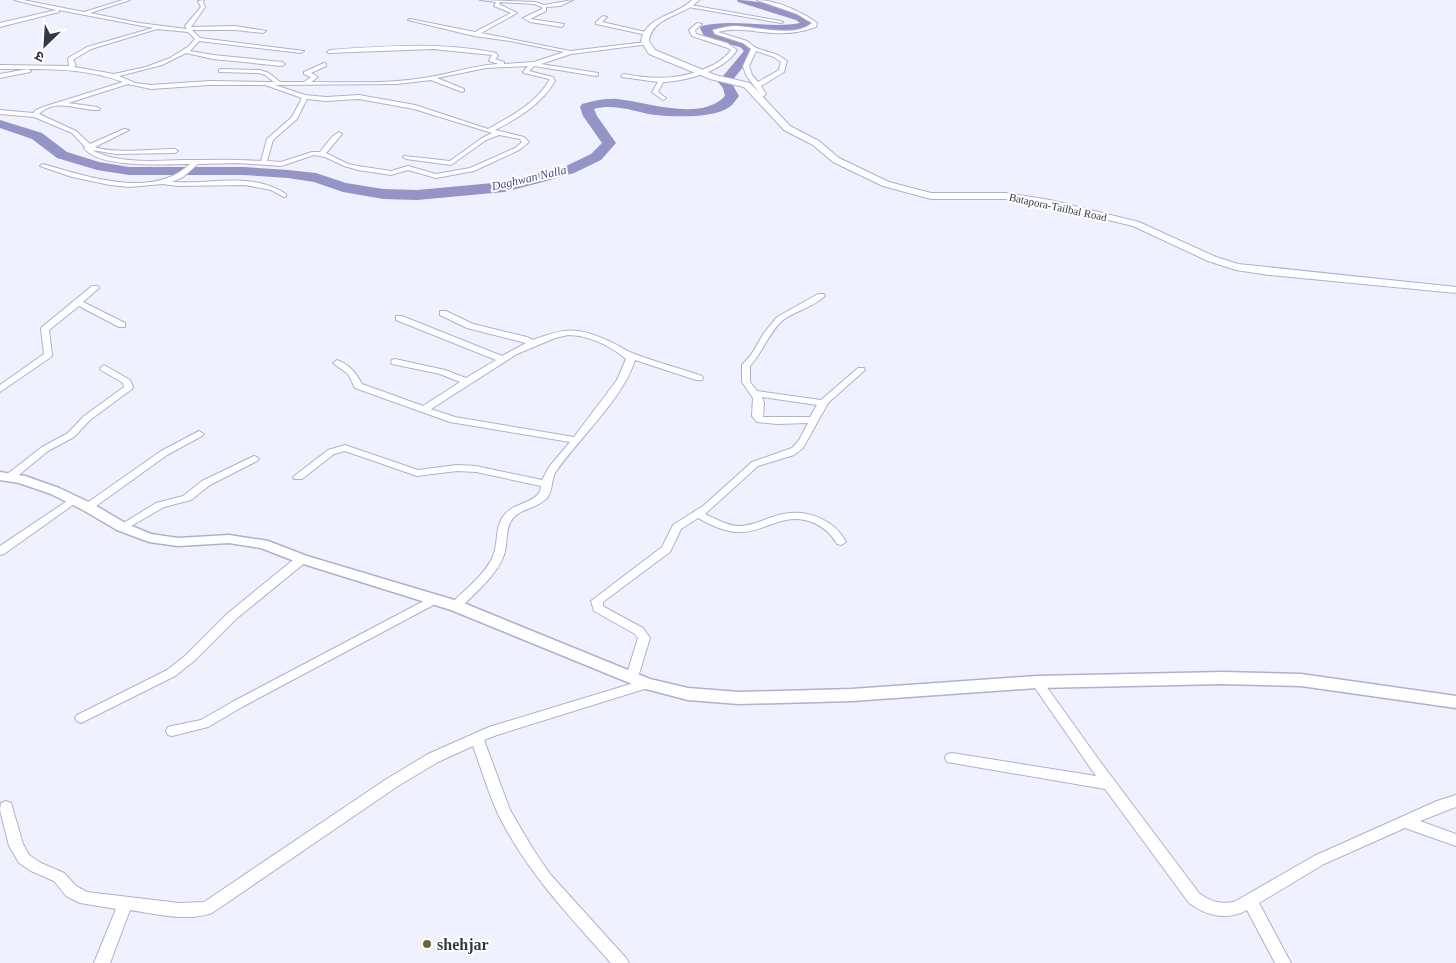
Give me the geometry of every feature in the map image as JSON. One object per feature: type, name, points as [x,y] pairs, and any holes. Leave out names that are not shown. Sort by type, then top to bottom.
[{"type":"main road","points":[[646,44],[647,33],[658,22],[692,2]]},
{"type":"main road","name":"Batapora-Tailbal Road","points":[[646,44],[656,55],[713,77],[747,86],[780,123],[816,143],[836,160],[886,184],[909,192],[944,197],[1006,196],[1050,203],[1136,224],[1223,264],[1254,271],[1456,290]]},
{"type":"street","points":[[16,0],[159,27],[189,30],[232,28],[263,31]]},
{"type":"street","points":[[84,14],[128,0]]},
{"type":"street","points":[[202,0],[200,1],[202,7],[188,26],[189,30],[198,39],[301,51]]},
{"type":"street","points":[[482,0],[535,3],[544,6],[558,5],[571,0]]},
{"type":"street","points":[[758,85],[782,71],[784,61],[776,56],[754,50],[745,42],[717,34],[715,31],[731,28],[783,33],[809,28],[814,26],[815,23],[799,13],[759,0]]},
{"type":"street","points":[[473,34],[511,16],[515,12],[496,5],[500,1]]},
{"type":"street","points":[[692,2],[781,22]]},
{"type":"street","points":[[527,19],[544,10],[544,6]]},
{"type":"street","points":[[0,25],[61,10]]},
{"type":"street","points":[[511,16],[530,21],[562,25]]},
{"type":"street","points":[[534,16],[569,21]]},
{"type":"street","points":[[605,17],[598,23],[647,33]]},
{"type":"street","points":[[410,20],[570,52]]},
{"type":"street","points":[[624,76],[661,81],[688,78],[703,73],[728,57],[734,50],[730,46],[704,40],[694,35],[692,30],[699,24]]},
{"type":"street","points":[[71,68],[73,65],[70,58],[89,48],[159,27]]},
{"type":"street","points":[[113,76],[152,66],[184,51],[198,39]]},
{"type":"street","points":[[489,131],[514,117],[547,90],[552,81],[551,78],[526,72],[533,64],[570,52],[646,44]]},
{"type":"street","points":[[330,52],[454,47],[494,54],[495,56],[491,60],[508,65]]},
{"type":"street","points":[[754,50],[746,66],[748,76],[758,85],[763,94],[758,99]]},
{"type":"street","points":[[184,51],[213,57],[282,64]]},
{"type":"street","points":[[0,67],[71,68],[113,76],[128,82],[151,87],[209,82],[397,82],[431,78],[486,66],[533,64],[596,74]]},
{"type":"street","points":[[306,83],[315,77],[306,73],[324,65]]},
{"type":"street","points":[[0,76],[36,68]]},
{"type":"street","points":[[221,71],[267,72],[274,76],[278,83]]},
{"type":"street","points":[[431,78],[462,90]]},
{"type":"street","points":[[661,81],[655,92],[663,98]]},
{"type":"street","points":[[35,115],[38,111],[128,82]]},
{"type":"street","points":[[88,146],[87,148],[90,152],[112,160],[140,163],[284,163],[311,153],[322,154],[346,165],[358,168],[391,173],[408,168],[439,176],[472,170],[517,149],[526,142],[522,138],[489,131],[415,107],[356,96],[326,99],[305,97],[265,83]]},
{"type":"street","points":[[264,162],[270,139],[294,118],[305,97]]},
{"type":"street","points":[[65,103],[97,110]]},
{"type":"street","points":[[0,112],[35,115],[74,132],[88,146],[97,150],[116,152],[175,151]]},
{"type":"street","points":[[88,146],[126,130]]},
{"type":"street","points":[[406,157],[451,163],[484,139],[498,133]]},
{"type":"street","points":[[322,154],[330,146],[331,141],[339,134]]},
{"type":"street","points":[[43,166],[64,173],[105,181],[139,184],[159,182],[182,174],[193,164]]},
{"type":"street","points":[[159,182],[176,185],[247,183],[268,188],[284,195]]},
{"type":"street","points":[[0,388],[48,355],[45,329],[95,288]]},
{"type":"street","points":[[813,420],[760,420],[757,416],[758,398],[746,382],[745,370],[768,333],[780,319],[821,296]]},
{"type":"street","points":[[78,302],[122,325]]},
{"type":"street","points":[[443,313],[470,326],[524,339],[532,343]]},
{"type":"street","points":[[399,318],[504,360]]},
{"type":"street","points":[[423,410],[532,343],[571,331],[612,346],[626,354],[698,378]]},
{"type":"street","points":[[456,606],[497,560],[501,548],[505,521],[516,509],[539,499],[546,492],[552,471],[577,440],[630,365],[630,358],[626,354]]},
{"type":"street","points":[[395,362],[442,371],[458,376],[468,382]]},
{"type":"street","points":[[337,363],[352,373],[358,386],[423,410],[470,424],[577,440]]},
{"type":"street","points":[[5,476],[45,449],[71,435],[87,418],[129,387],[127,382],[104,368]]},
{"type":"street","points":[[632,677],[644,638],[639,631],[598,608],[598,601],[666,549],[677,527],[719,498],[755,464],[762,460],[796,450],[824,403],[861,370]]},
{"type":"street","points":[[754,393],[824,403]]},
{"type":"street","points":[[88,507],[164,453],[199,434]]},
{"type":"street","points":[[298,476],[331,452],[345,448],[417,473],[458,468],[476,469],[547,484]]},
{"type":"street","points":[[122,527],[160,506],[187,498],[206,483],[254,459]]},
{"type":"street","points":[[5,476],[34,483],[88,507],[122,527],[149,538],[163,541],[247,540],[302,559],[456,606],[647,684],[688,694],[740,698],[852,695],[1037,682],[1223,678],[1301,680],[1456,702]]},
{"type":"street","points":[[0,551],[73,500]]},
{"type":"street","points":[[697,514],[725,526],[740,529],[785,516],[800,516],[830,527],[837,534],[841,542]]},
{"type":"street","points":[[81,718],[171,673],[190,658],[232,616],[302,559]]},
{"type":"street","points":[[172,731],[204,724],[435,599]]},
{"type":"street","points":[[1037,682],[1109,784],[1198,902],[1211,909],[1224,911],[1237,908],[1319,860],[1442,805],[1456,801]]},
{"type":"street","points":[[6,806],[16,846],[29,863],[59,877],[71,891],[85,898],[124,904],[179,910],[207,908],[393,782],[433,758],[493,731],[647,684]]},
{"type":"street","points":[[477,738],[504,812],[528,853],[545,878],[621,963]]},
{"type":"street","points":[[952,758],[1109,784]]},
{"type":"street","points":[[1406,822],[1456,840]]},
{"type":"street","points":[[1250,900],[1283,963]]},
{"type":"street","points":[[102,963],[124,904]]},
{"type":"waterway","name":"Daghwan Nalla","points":[[0,124],[37,136],[62,155],[97,166],[129,171],[243,171],[288,174],[316,178],[343,187],[383,194],[417,195],[504,187],[569,170],[596,157],[609,143],[590,116],[587,107],[602,103],[617,103],[649,110],[677,113],[703,111],[724,105],[732,96],[729,87],[724,82],[751,50],[744,45],[709,36],[706,28],[719,26],[784,28],[810,25],[800,18],[742,0]]},
{"type":"place","name":"shehjar","points":[[427,944]]}]
